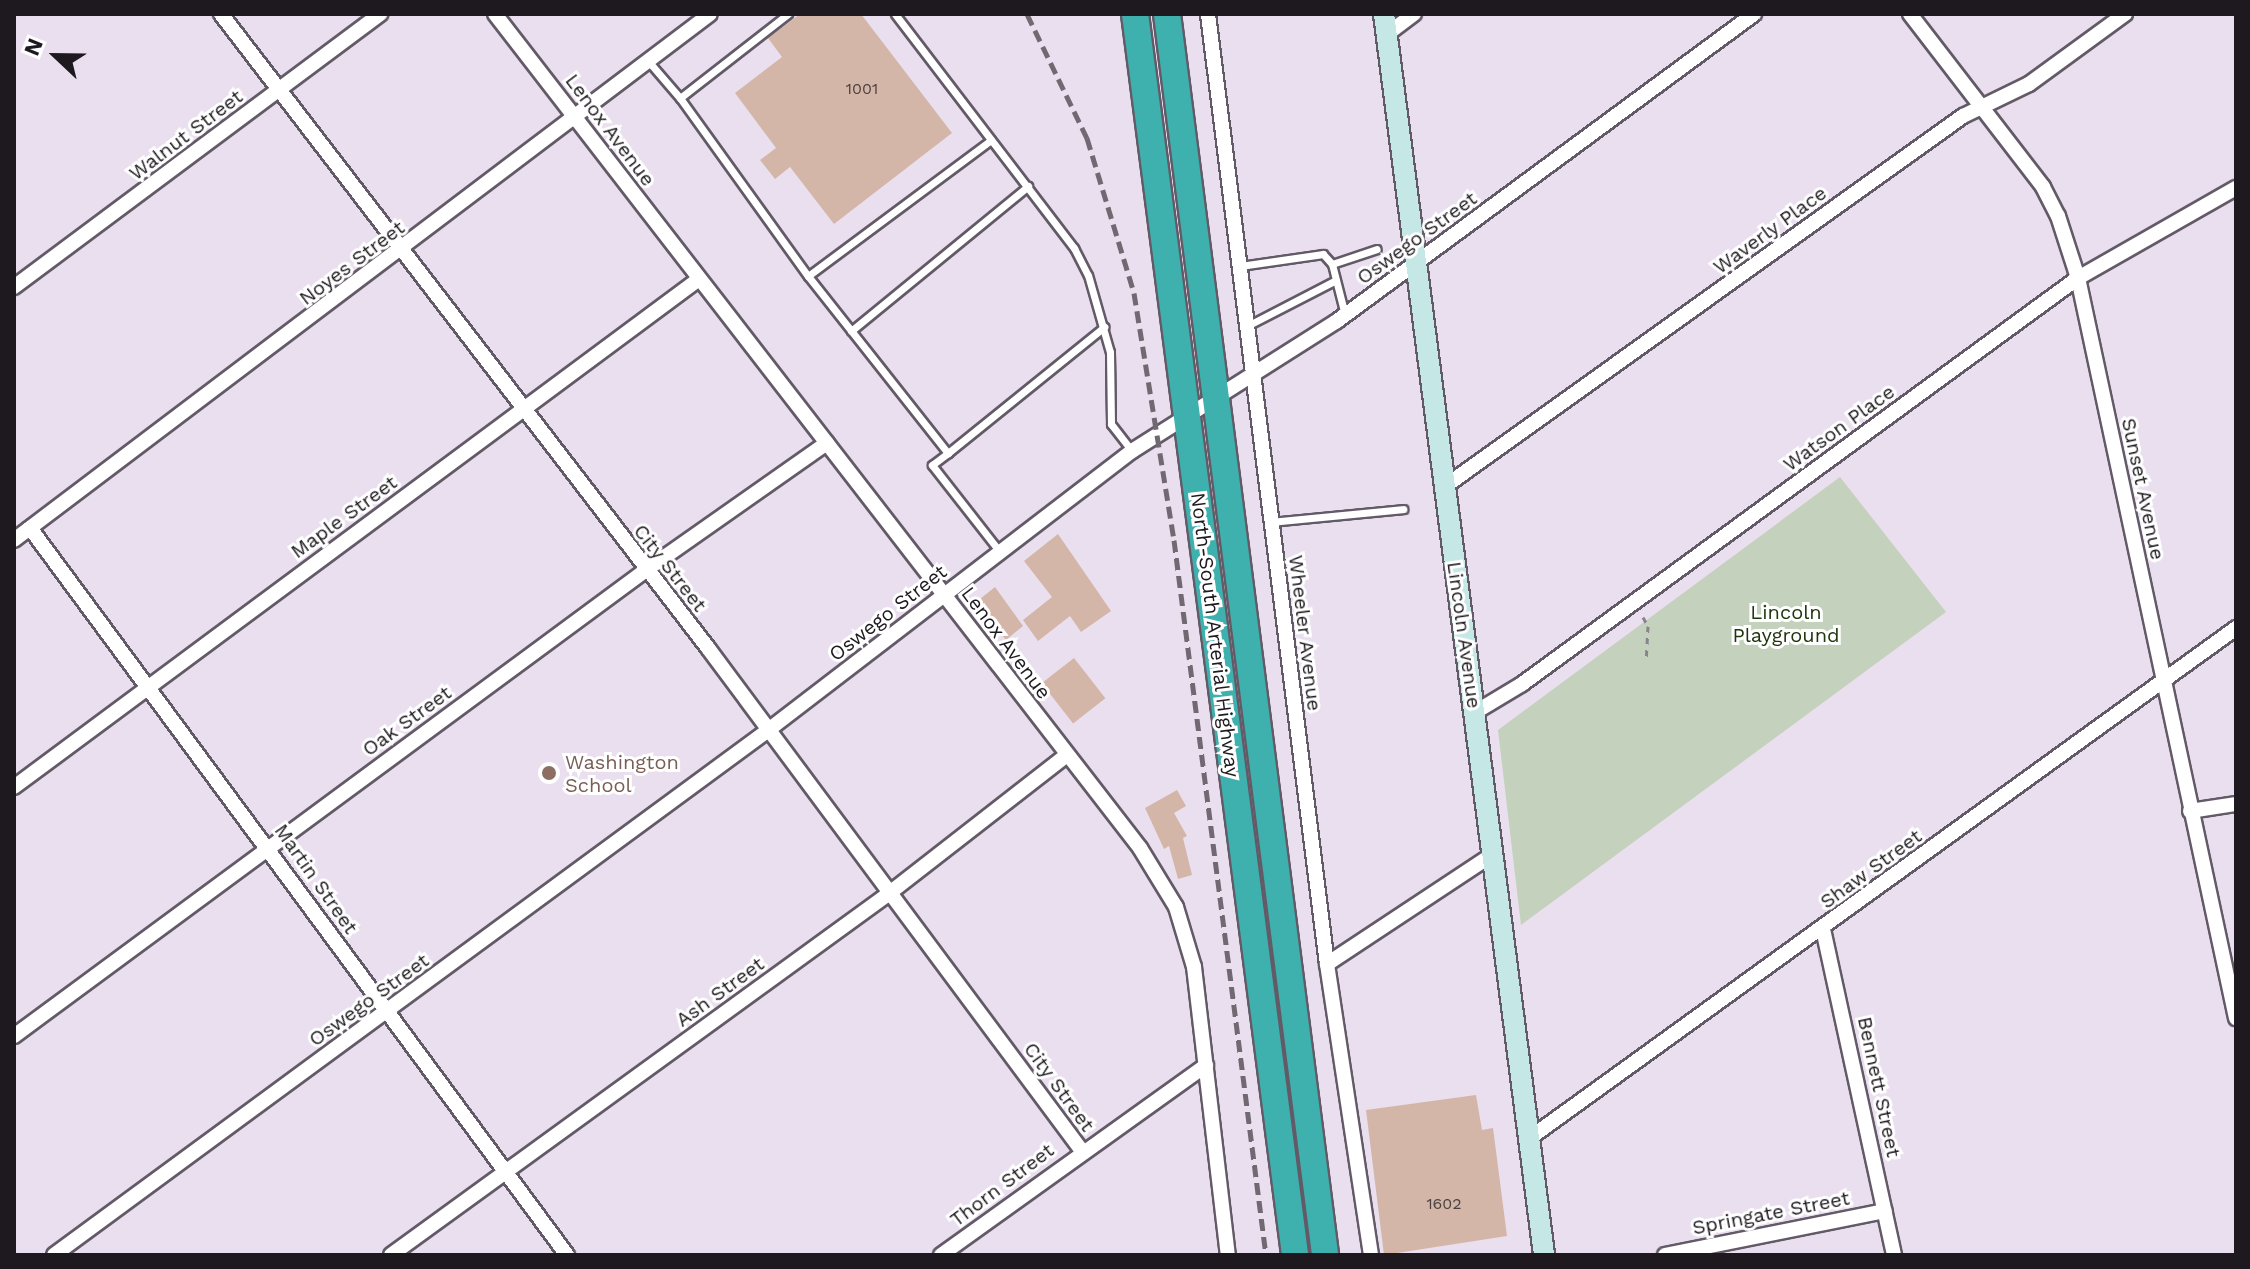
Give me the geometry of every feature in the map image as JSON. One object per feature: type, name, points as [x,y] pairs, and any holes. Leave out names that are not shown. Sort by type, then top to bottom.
[{"type":"highway","name":"North-South Arterial Highway","points":[[1135,14],[1295,1255]]},
{"type":"highway","name":"North-South Arterial Highway","points":[[1167,14],[1325,1255]]},
{"type":"street","name":"City Street","points":[[221,14],[404,250],[522,411],[646,570],[1082,1151]]},
{"type":"street","name":"Walnut Street","points":[[14,287],[380,14]]},
{"type":"street","name":"Lenox Avenue","points":[[495,14],[1140,848],[1176,907],[1194,967],[1228,1255]]},
{"type":"street","name":"Noyes Street","points":[[14,540],[404,250],[710,14]]},
{"type":"street","name":"Wheeler Avenue","points":[[1208,14],[1327,964],[1371,1255]]},
{"type":"street","points":[[1385,24],[1414,14]]},
{"type":"street","name":"Oswego Street","points":[[54,1255],[767,731],[1132,451],[1217,400],[1345,315],[1754,14]]},
{"type":"street","name":"Sunset Avenue","points":[[1910,14],[2043,187],[2078,278],[2236,1018]]},
{"type":"street","name":"Waverly Place","points":[[1444,487],[1963,116],[2029,84],[2125,14]]},
{"type":"street","name":"Lincoln Avenue","points":[[1385,24],[1544,1255]]},
{"type":"street","name":"Watson Place","points":[[1474,713],[1633,603],[2078,278],[2236,188]]},
{"type":"street","name":"Maple Street","points":[[14,787],[699,279]]},
{"type":"street","name":"Oak Street","points":[[14,1036],[646,570],[827,443]]},
{"type":"street","name":"Martin Street","points":[[30,528],[269,847],[385,1014],[567,1255]]},
{"type":"street","name":"Shaw Street","points":[[1527,1140],[2236,628]]},
{"type":"street","name":"Ash Street","points":[[391,1255],[887,895],[1067,755]]},
{"type":"street","points":[[2190,811],[2236,804]]},
{"type":"street","points":[[1327,964],[1493,854]]},
{"type":"street","name":"Bennett Street","points":[[1823,929],[1894,1255]]},
{"type":"street","name":"Thorn Street","points":[[941,1255],[1206,1065]]},
{"type":"street","name":"Springate Street","points":[[1665,1255],[1885,1211]]},
{"type":"lane","points":[[680,98],[788,14]]},
{"type":"lane","points":[[895,14],[1074,248],[1104,327],[1111,362],[1111,424],[1132,451]]},
{"type":"lane","points":[[649,62],[680,98],[808,276],[948,453]]},
{"type":"lane","points":[[808,276],[991,140]]},
{"type":"lane","points":[[851,331],[1028,186]]},
{"type":"lane","points":[[1332,264],[1377,249]]},
{"type":"lane","points":[[1239,266],[1323,254],[1332,264],[1345,315]]},
{"type":"lane","points":[[1247,326],[1336,280]]},
{"type":"lane","points":[[1000,552],[932,465],[1104,327]]},
{"type":"lane","points":[[1271,522],[1403,509]]},
{"type":"path","points":[[1633,603],[1648,626],[1646,659]]},
{"type":"green space","name":"Lincoln Playground","points":[[1840,477],[1946,612],[1521,925],[1498,730]]},
{"type":"building","points":[[800,14],[861,14],[952,133],[834,224],[790,167],[775,179],[760,160],[776,148],[735,93],[782,57],[768,38]]},
{"type":"building","points":[[1058,534],[1111,611],[1081,632],[1070,616],[1038,641],[1023,620],[1052,597],[1024,561]]},
{"type":"building","points":[[995,587],[1023,626],[1006,640],[975,603]]},
{"type":"building","points":[[1074,658],[1105,698],[1073,723],[1042,683]]},
{"type":"building","points":[[1177,790],[1186,806],[1174,813],[1187,836],[1183,838],[1192,875],[1178,879],[1169,846],[1164,849],[1145,808]]},
{"type":"building","points":[[1476,1095],[1482,1130],[1493,1128],[1507,1236],[1384,1255],[1366,1110]]},
{"type":"railway","points":[[1027,14],[1087,138],[1134,293],[1174,540],[1266,1255]]},
{"type":"place","name":"Washington School","points":[[549,773]]}]
